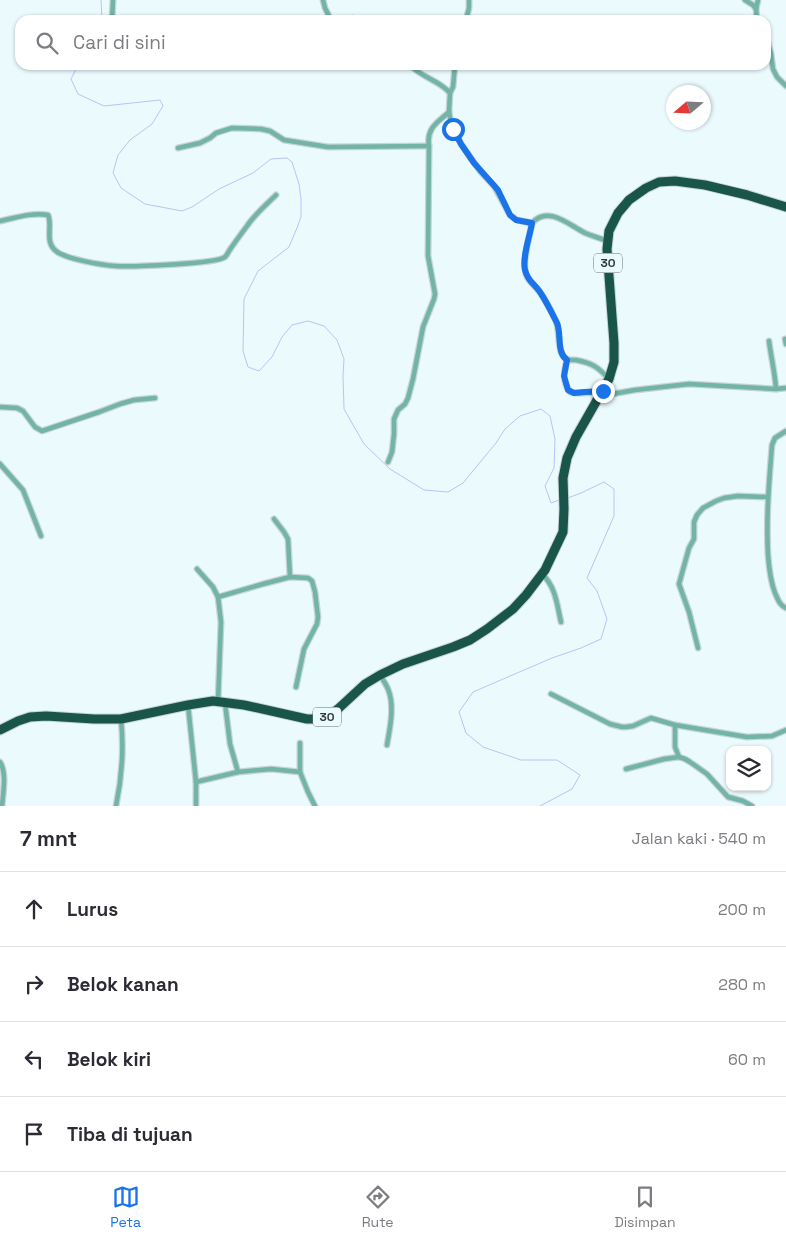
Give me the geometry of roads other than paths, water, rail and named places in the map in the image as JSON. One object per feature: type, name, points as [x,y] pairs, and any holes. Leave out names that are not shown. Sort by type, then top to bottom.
[{"type":"highway","name":"30","points":[[0,730],[30,717],[121,719],[188,704],[213,701],[307,719],[323,719],[339,708],[365,684],[380,675],[402,664],[470,640],[487,629],[526,595],[542,574],[563,532],[564,470],[579,432],[609,379],[614,362],[615,350],[608,266],[608,240],[611,226],[623,206],[642,190],[659,182],[675,180],[747,195],[786,208]]},
{"type":"street","points":[[112,15],[113,0]]},
{"type":"street","points":[[323,0],[324,8],[328,15]]},
{"type":"street","points":[[467,15],[469,0]]},
{"type":"street","points":[[745,0],[756,9]]},
{"type":"street","points":[[757,15],[758,0]]},
{"type":"street","points":[[771,57],[775,74],[786,86]]},
{"type":"street","points":[[416,70],[450,93]]},
{"type":"street","points":[[455,70],[449,112],[451,123],[458,139],[474,163],[498,190],[510,215],[516,220],[532,223]]},
{"type":"street","points":[[388,462],[392,452],[394,419],[398,410],[405,404],[408,398],[423,327],[435,294],[428,256],[428,138],[429,131],[449,112]]},
{"type":"street","points":[[178,148],[200,143],[232,128],[261,129],[284,140],[328,147],[429,146]]},
{"type":"street","points":[[0,221],[32,215],[48,215],[50,219],[49,240],[52,246],[56,252],[73,258],[115,266],[194,264],[225,257],[248,223],[276,195]]},
{"type":"street","points":[[608,240],[588,234],[568,222],[555,217],[541,216],[532,223],[524,263],[525,272],[530,282],[539,290],[556,320],[563,357],[567,360],[576,360],[596,366],[609,379]]},
{"type":"street","points":[[769,341],[776,389]]},
{"type":"street","points":[[567,360],[564,376],[570,392],[601,394],[690,384],[786,388]]},
{"type":"street","points":[[0,407],[18,408],[23,411],[35,427],[46,431],[120,404],[134,400],[155,398]]},
{"type":"street","points":[[786,432],[773,440],[767,533],[770,580],[780,603],[786,608]]},
{"type":"street","points":[[0,464],[23,490],[41,536]]},
{"type":"street","points":[[698,648],[689,612],[679,584],[689,548],[694,539],[694,522],[697,515],[703,508],[724,498],[738,496],[768,497]]},
{"type":"street","points":[[274,519],[288,540],[290,578]]},
{"type":"street","points":[[197,569],[213,587],[218,597],[221,622],[222,702],[230,744],[238,772]]},
{"type":"street","points":[[542,574],[547,578],[554,590],[561,622]]},
{"type":"street","points":[[218,597],[290,578],[308,578],[312,581],[318,617],[317,624],[304,649],[296,687]]},
{"type":"street","points":[[380,675],[390,693],[391,711],[387,745]]},
{"type":"street","points":[[552,694],[610,724],[626,727],[651,718],[675,725],[747,737],[772,736],[786,730]]},
{"type":"street","points":[[188,704],[196,782],[196,806]]},
{"type":"street","points":[[116,806],[122,766],[121,719]]},
{"type":"street","points":[[675,725],[675,747],[679,757]]},
{"type":"street","points":[[300,742],[300,772],[315,806]]},
{"type":"street","points":[[626,769],[679,757],[701,770],[728,797],[743,800],[752,806]]},
{"type":"street","points":[[0,762],[4,768],[2,806]]},
{"type":"street","points":[[196,782],[238,772],[271,769],[300,772]]},
{"type":"waterway","points":[[101,0],[102,15]]},
{"type":"waterway","points":[[76,70],[71,79],[78,94],[104,106],[160,100],[163,106],[152,124],[130,140],[118,155],[113,173],[121,188],[145,204],[182,211],[192,207],[219,189],[253,173],[271,159],[287,158],[292,162],[299,184],[301,217],[289,247],[258,271],[244,299],[243,351],[248,367],[259,371],[272,357],[282,337],[292,325],[308,321],[324,326],[337,340],[344,359],[344,409],[364,444],[390,469],[424,490],[448,492],[463,483],[505,429],[520,416],[541,409],[550,416],[555,439],[554,468],[545,486],[551,503],[559,500]]},
{"type":"waterway","points":[[540,806],[572,789],[580,775],[557,760],[521,760],[483,747],[466,733],[459,712],[473,692],[601,639],[607,619],[597,591],[587,578],[614,516],[614,489],[604,482],[568,498]]}]
